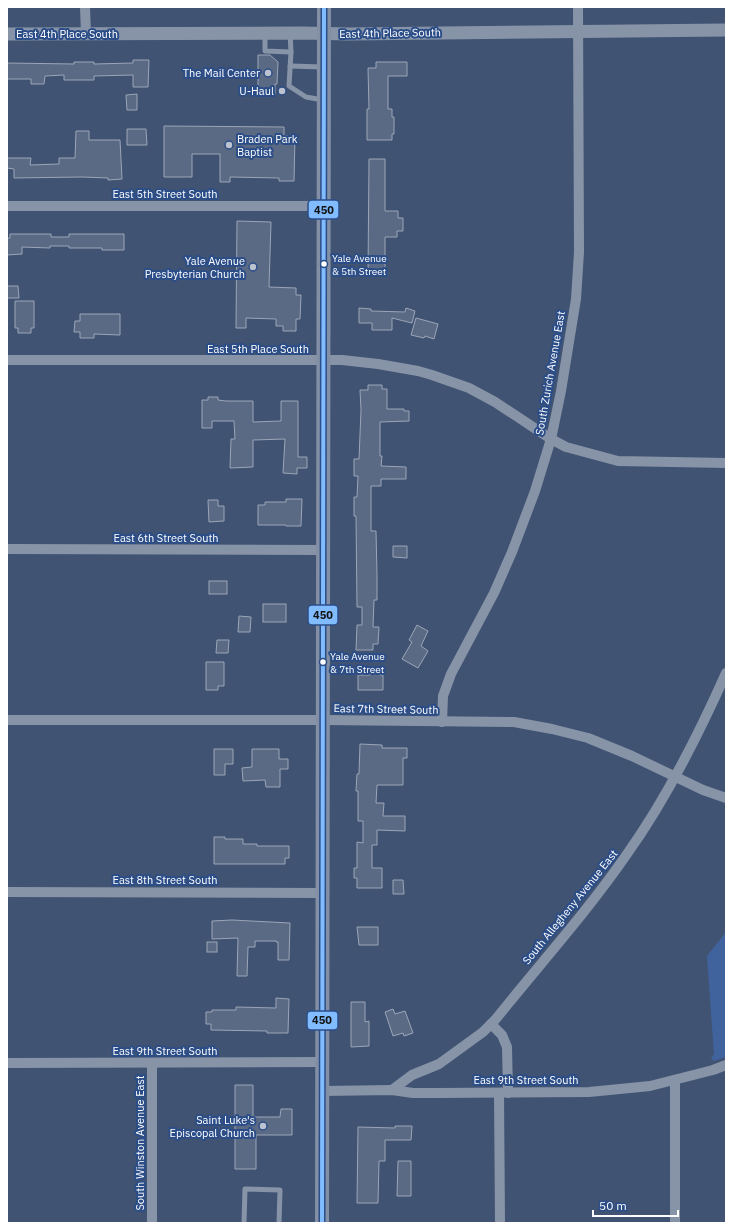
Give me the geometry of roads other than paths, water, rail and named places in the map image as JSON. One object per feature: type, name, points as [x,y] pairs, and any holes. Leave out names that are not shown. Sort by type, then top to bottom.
[{"type":"main road","points":[[322,1223],[324,893],[324,7]]},
{"type":"street","points":[[85,7],[86,34]]},
{"type":"street","name":"South Zurich Avenue East","points":[[442,722],[443,696],[451,674],[494,593],[512,552],[535,492],[551,439],[576,299],[579,252],[578,7]]},
{"type":"street","name":"East 4th Place South","points":[[7,34],[324,34],[726,30]]},
{"type":"street","name":"East 5th Street South","points":[[7,206],[324,206]]},
{"type":"street","name":"East 5th Place South","points":[[7,360],[342,360],[378,364],[432,375],[469,388],[495,402],[551,439],[566,447],[618,461],[726,464]]},
{"type":"street","name":"East 6th Street South","points":[[7,549],[324,550]]},
{"type":"street","name":"South Allegheny Avenue East","points":[[392,1090],[412,1075],[439,1064],[468,1044],[491,1024],[604,886],[628,853],[675,777],[696,737],[726,673]]},
{"type":"street","name":"East 7th Street South","points":[[7,720],[323,720],[514,722],[588,738],[632,756],[703,790],[726,798]]},
{"type":"street","name":"East 8th Street South","points":[[7,892],[324,893]]},
{"type":"street","points":[[491,1024],[502,1036],[507,1047],[503,1093],[500,1223]]},
{"type":"street","name":"East 9th Street South","points":[[7,1063],[322,1062]]},
{"type":"street","name":"South Winston Avenue East","points":[[152,1063],[152,1223]]},
{"type":"street","name":"East 9th Street South","points":[[323,1091],[392,1090],[413,1093],[589,1092],[650,1086],[713,1070],[726,1065]]},
{"type":"street","points":[[675,1080],[675,1223]]},
{"type":"lane","points":[[290,33],[291,52],[289,86],[306,98],[324,100]]},
{"type":"lane","points":[[265,34],[265,51],[291,52]]},
{"type":"lane","points":[[290,66],[324,67]]},
{"type":"lane","points":[[244,1223],[244,1189],[280,1190],[279,1223]]},
{"type":"place","name":"The Mail Center","points":[[268,73]]},
{"type":"place","name":"U-Haul","points":[[282,91]]},
{"type":"place","name":"Braden Park Baptist","points":[[229,145]]},
{"type":"place","name":"Yale Avenue & 5th Street","points":[[324,264]]},
{"type":"place","name":"Yale Avenue Presbyterian Church","points":[[253,267]]},
{"type":"place","name":"Yale Avenue & 7th Street","points":[[323,662]]},
{"type":"place","name":"Saint Luke's Episcopal Church","points":[[263,1126]]}]
